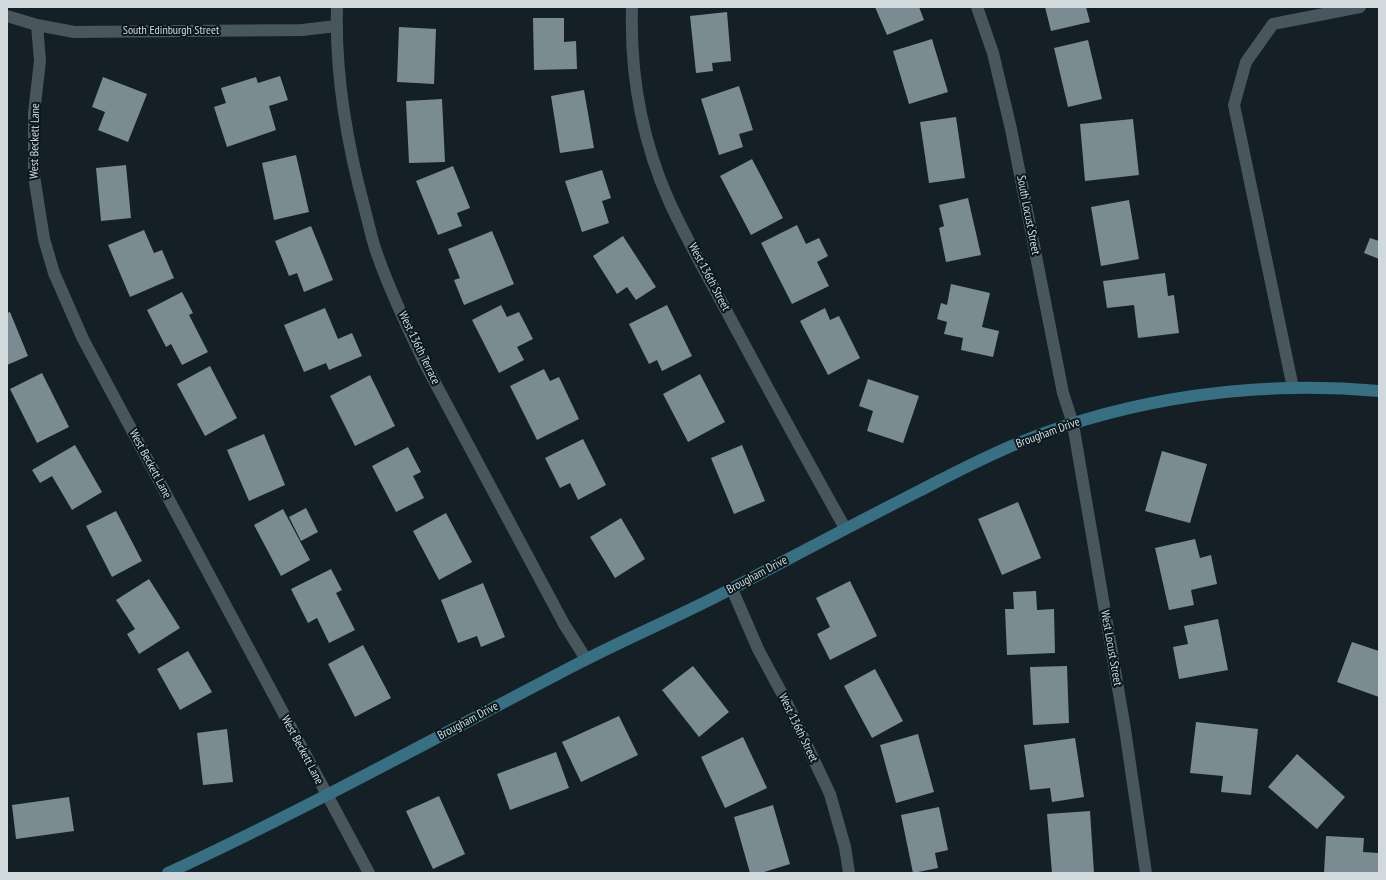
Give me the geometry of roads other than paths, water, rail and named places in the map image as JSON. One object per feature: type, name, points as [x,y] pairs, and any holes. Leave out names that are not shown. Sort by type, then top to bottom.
[{"type":"street","name":"West 136th Terrace","points":[[337,7],[336,26],[338,68],[347,132],[354,171],[377,253],[406,326],[424,362],[564,624],[586,659]]},
{"type":"street","name":"West 136th Street","points":[[632,7],[632,46],[642,121],[652,156],[669,200],[796,440],[845,528]]},
{"type":"street","name":"South Locust Street","points":[[977,7],[993,53],[1011,129],[1063,393],[1072,424]]},
{"type":"street","points":[[1293,388],[1234,105],[1246,62],[1273,24],[1360,7]]},
{"type":"street","name":"South Edinburgh Street","points":[[7,16],[37,25],[74,32],[302,30],[336,26]]},
{"type":"street","name":"West Beckett Lane","points":[[37,25],[40,61],[34,113],[34,176],[44,239],[54,273],[83,339],[326,796],[369,873]]},
{"type":"street","name":"Brougham Drive","points":[[168,873],[326,796],[586,659],[732,589],[845,528],[961,469],[1021,442],[1115,411],[1180,398],[1246,390],[1293,388],[1337,387],[1379,391]]},
{"type":"street","name":"West Locust Street","points":[[1072,424],[1125,729],[1146,873]]},
{"type":"street","name":"West 136th Street","points":[[732,589],[758,649],[786,701],[830,794],[845,848],[849,873]]}]
